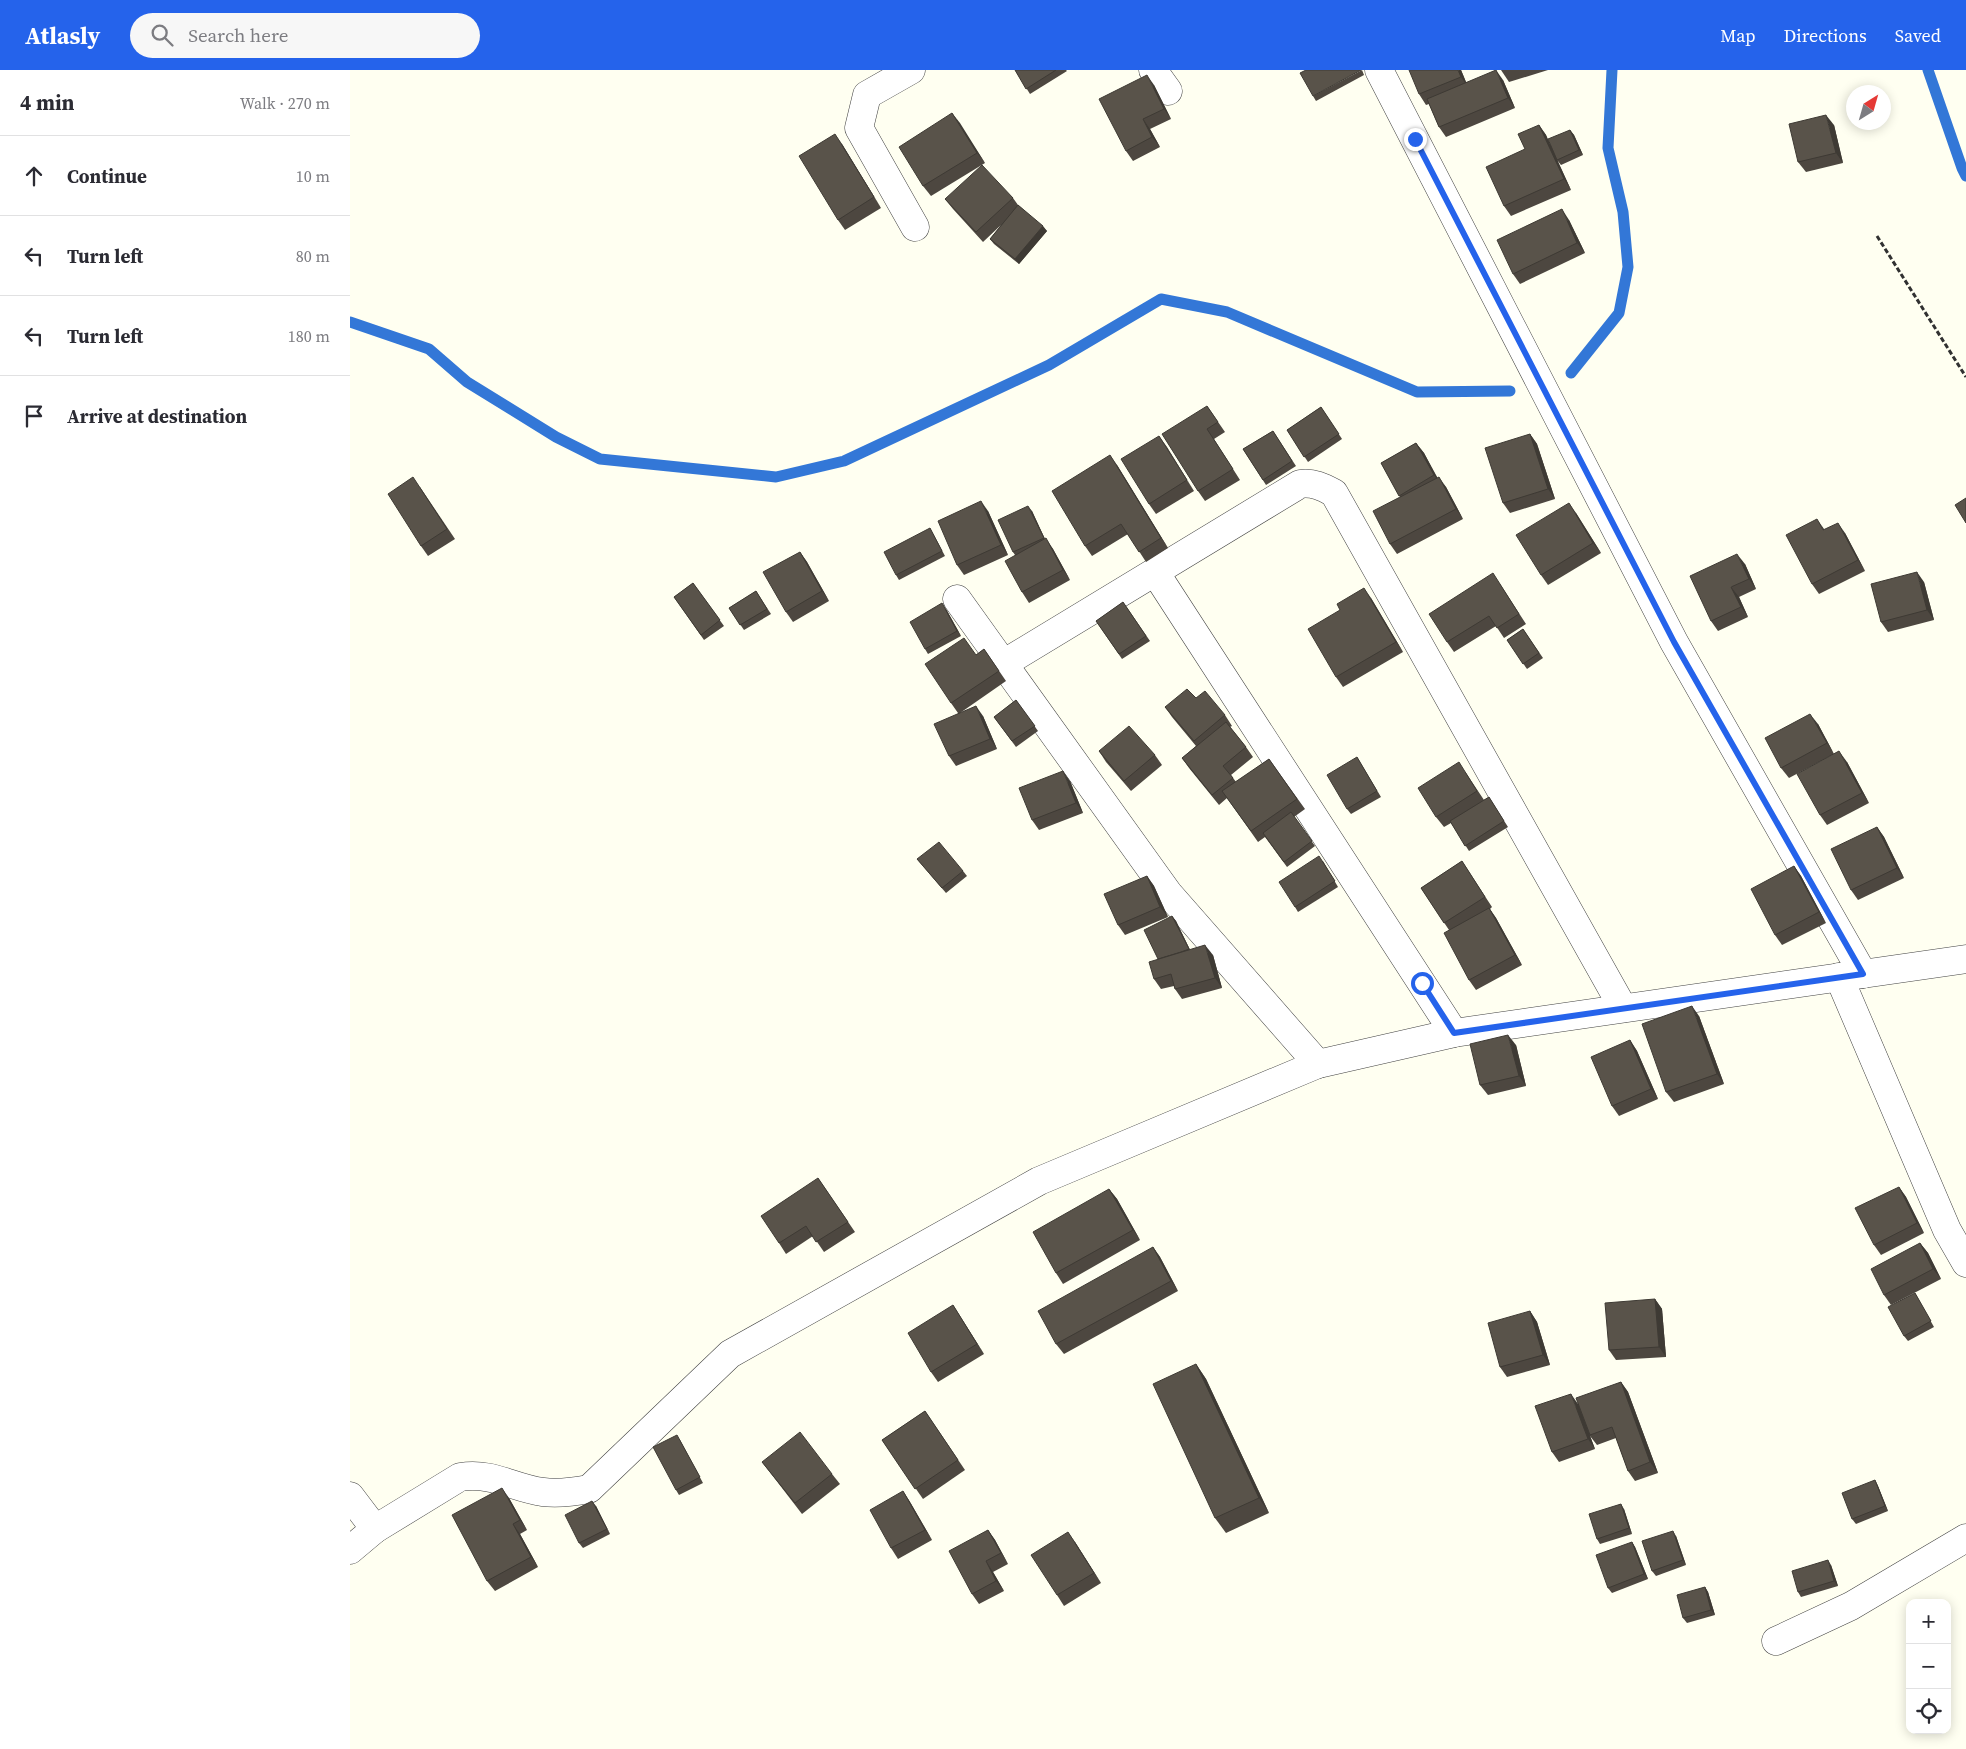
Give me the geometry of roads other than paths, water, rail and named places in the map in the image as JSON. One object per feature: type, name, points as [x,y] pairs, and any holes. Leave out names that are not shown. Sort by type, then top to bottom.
[{"type":"street","points":[[911,70],[866,95],[859,128],[915,226]]},
{"type":"street","points":[[1379,70],[1674,642],[1851,975],[1947,1230],[1966,1263]]},
{"type":"street","points":[[1003,664],[1300,484],[1316,485],[1334,493],[1623,1008]]},
{"type":"street","points":[[1155,572],[1454,1033]]},
{"type":"street","points":[[956,599],[1168,893],[1318,1064]]},
{"type":"street","points":[[350,1550],[375,1529],[460,1477],[473,1475],[488,1476],[541,1492],[564,1494],[589,1489],[730,1354],[1038,1181],[1318,1064],[1454,1033],[1966,959]]},
{"type":"street","points":[[350,1496],[375,1529]]},
{"type":"street","points":[[1776,1641],[1851,1606],[1966,1538]]},
{"type":"waterway","points":[[1571,373],[1619,313],[1628,267],[1623,212],[1608,148],[1612,70]]},
{"type":"waterway","points":[[1928,70],[1966,176]]},
{"type":"waterway","points":[[350,322],[429,349],[467,382],[556,437],[600,459],[776,477],[844,461],[1049,365],[1161,299],[1227,312],[1417,392],[1510,391]]}]
